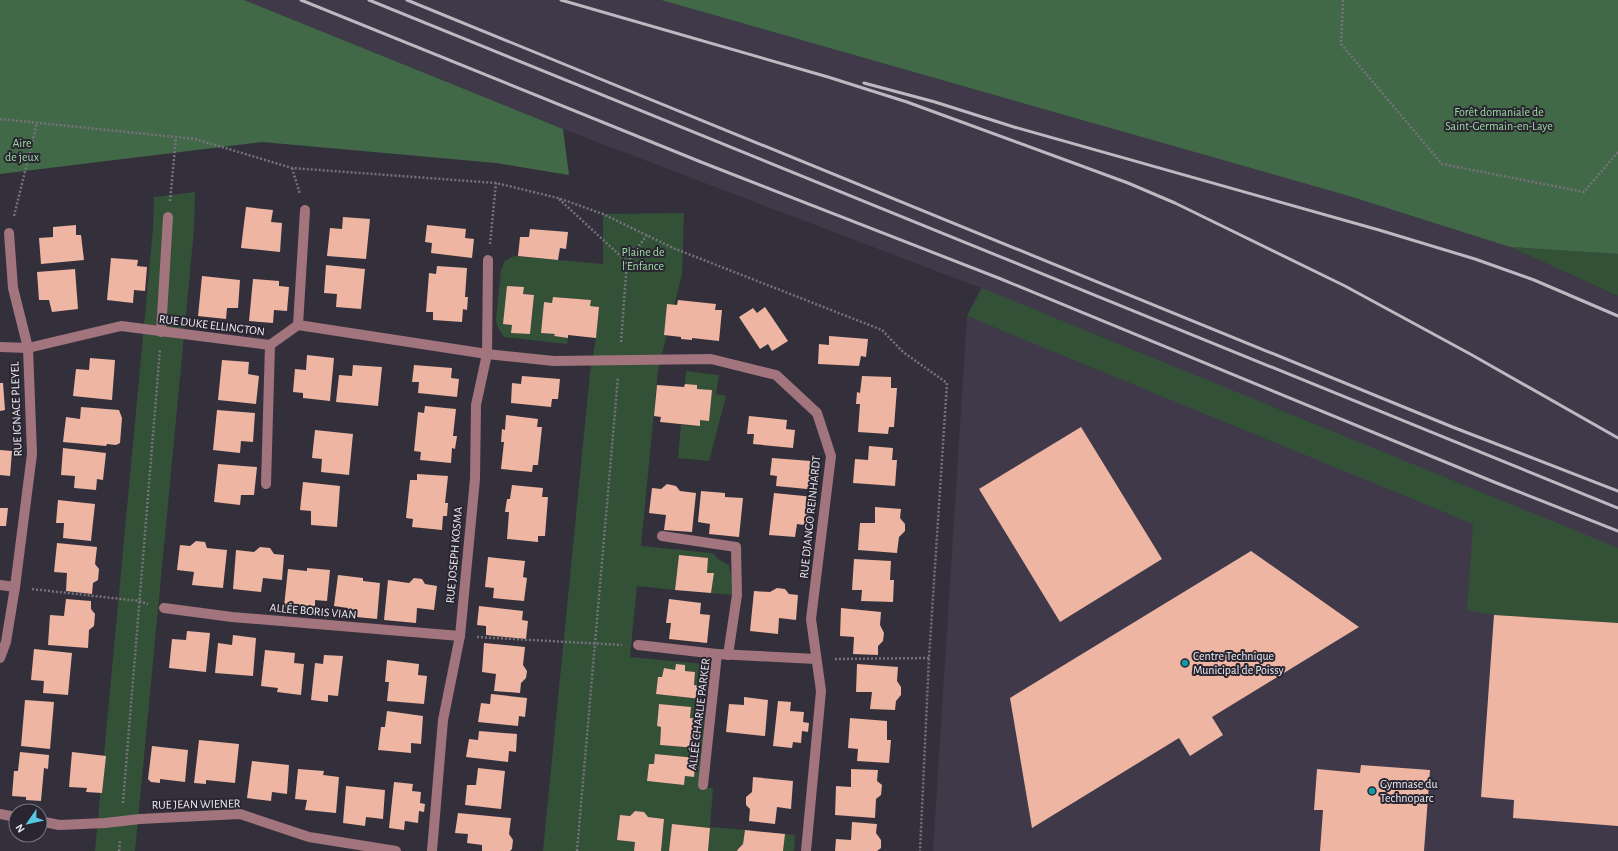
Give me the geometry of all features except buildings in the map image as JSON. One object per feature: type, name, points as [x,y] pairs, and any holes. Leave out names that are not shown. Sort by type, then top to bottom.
[{"type":"street","points":[[305,210],[298,325],[487,354]]},
{"type":"street","points":[[162,332],[168,217]]},
{"type":"street","name":"RUE IGNACE PLEYEL","points":[[0,658],[6,642],[16,588],[32,454],[28,348],[13,288],[9,233]]},
{"type":"street","name":"RUE JOSEPH KOSMA","points":[[432,851],[443,720],[460,636],[475,479],[476,405],[487,354],[488,260]]},
{"type":"street","name":"RUE DUKE ELLINGTON","points":[[0,347],[28,348],[121,326],[270,346],[298,325]]},
{"type":"street","points":[[266,484],[270,346]]},
{"type":"street","name":"RUE DJANGO REINHARDT","points":[[487,354],[554,361],[711,359],[776,375],[817,413],[832,456],[811,619],[821,691],[806,851]]},
{"type":"street","name":"ALLÉE CHARLIE PARKER","points":[[662,536],[736,547],[737,595],[728,655]]},
{"type":"street","points":[[0,585],[16,588]]},
{"type":"street","name":"ALLÉE BORIS VIAN","points":[[164,608],[232,617],[460,636]]},
{"type":"street","points":[[638,646],[717,654]]},
{"type":"street","name":"ALLÉE CHARLIE PARKER","points":[[704,785],[717,654],[816,659]]},
{"type":"street","name":"RUE JEAN WIENER","points":[[48,823],[59,825],[104,823],[140,819],[240,814],[309,837],[396,851]]},
{"type":"path","points":[[1343,0],[1341,44],[1442,164],[1584,192],[1618,152]]},
{"type":"path","points":[[9,233],[37,123]]},
{"type":"path","points":[[168,217],[176,137]]},
{"type":"path","points":[[292,168],[305,210]]},
{"type":"path","points":[[488,260],[496,183]]},
{"type":"path","points":[[558,198],[628,262]]},
{"type":"path","points":[[577,851],[628,262],[647,234]]},
{"type":"path","points":[[119,851],[162,332]]},
{"type":"path","points":[[16,588],[140,601]]},
{"type":"path","points":[[460,636],[638,646]]},
{"type":"path","points":[[816,659],[929,658]]},
{"type":"shaded area","points":[[244,0],[661,0],[1349,196],[1510,247],[1618,296],[1618,851],[933,851],[967,316],[981,288],[563,129]]},
{"type":"green space","name":"Aire de jeux","points":[[0,0],[244,0],[563,129],[569,175],[496,163],[262,142],[0,174]]},
{"type":"green space","name":"Forêt domaniale de Saint-Germain-en-Laye","points":[[661,0],[1618,0],[1618,254],[1510,247],[1349,196]]},
{"type":"green space","points":[[195,192],[194,230],[135,851],[95,851],[153,229],[154,197]]},
{"type":"green space","name":"Plaine de l'Enfance","points":[[684,213],[682,274],[658,370],[641,546],[712,553],[718,559],[729,565],[733,584],[733,595],[711,593],[714,574],[707,573],[707,558],[679,555],[675,590],[637,586],[630,657],[713,665],[704,699],[706,718],[701,787],[713,788],[710,827],[745,830],[743,844],[737,851],[708,851],[710,828],[672,824],[669,851],[661,851],[664,819],[648,817],[636,811],[630,816],[620,815],[617,840],[635,842],[634,851],[543,851],[590,373],[596,338],[599,307],[590,306],[590,300],[553,297],[552,303],[544,302],[541,333],[555,334],[555,336],[568,338],[567,344],[504,337],[497,326],[496,320],[501,270],[505,261],[514,256],[603,264],[603,214]],"holes":[[[507,286],[524,287],[523,294],[534,295],[530,334],[512,333]],[[676,664],[685,665],[685,671],[695,672],[694,685],[703,686],[701,699],[656,694],[658,677],[662,677],[664,668],[675,670]],[[659,704],[691,707],[690,718],[699,727],[697,748],[660,745],[661,727],[657,726]],[[655,754],[696,758],[694,777],[685,776],[684,785],[647,781],[649,764],[654,764]]]},
{"type":"green space","points":[[1510,247],[1618,254],[1618,296]]},
{"type":"green space","points":[[982,288],[1618,548],[1618,623],[1494,615],[1467,610],[1473,524],[967,316]]},
{"type":"green space","points":[[686,371],[719,375],[716,394],[726,396],[709,461],[678,458],[681,425],[700,426],[700,420],[712,390],[697,389],[697,385],[685,384]]},
{"type":"green space","points":[[785,834],[795,835],[794,851],[783,851]]},
{"type":"railway","points":[[301,0],[701,162],[1001,279],[1494,482],[1618,531]]},
{"type":"railway","points":[[369,0],[1618,508]]},
{"type":"railway","points":[[407,0],[1455,428],[1618,491]]},
{"type":"railway","points":[[561,0],[828,77],[907,102],[1128,183],[1175,203],[1345,286],[1472,355],[1618,438]]},
{"type":"railway","points":[[864,83],[935,102],[1014,127],[1379,230],[1475,259],[1534,280],[1618,316]]},
{"type":"place","name":"Centre Technique Municipal de Poissy","points":[[1185,663]]},
{"type":"place","name":"Gymnase du Technoparc","points":[[1372,791]]}]
